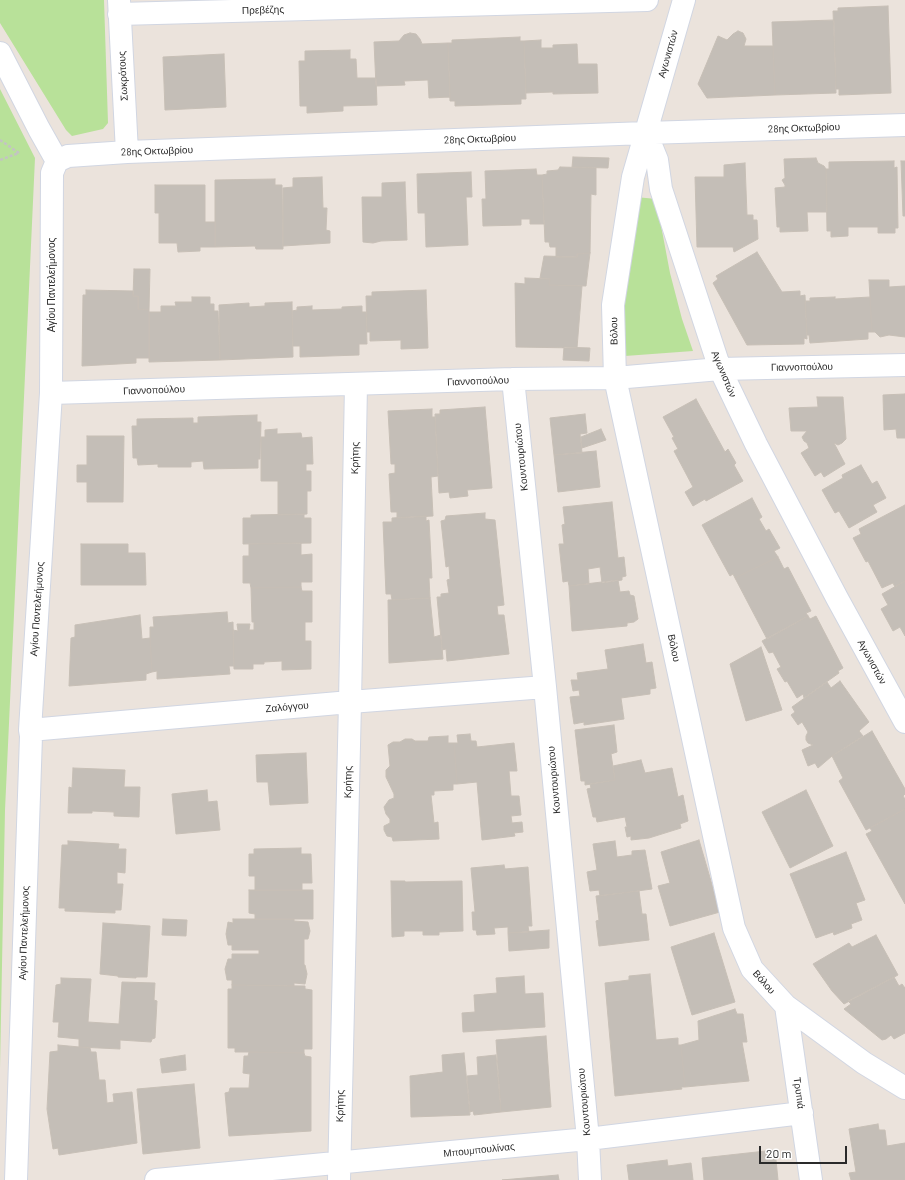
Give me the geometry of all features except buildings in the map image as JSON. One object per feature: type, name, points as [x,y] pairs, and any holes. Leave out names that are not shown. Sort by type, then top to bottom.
[{"type":"street","name":"Πρεβέζης","points":[[119,7],[647,0]]},
{"type":"street","name":"Αγωνιστών","points":[[684,0],[646,132],[657,160],[661,189],[720,369],[756,444],[905,722]]},
{"type":"street","name":"Σωκρότους","points":[[119,7],[127,152]]},
{"type":"street","points":[[0,53],[57,161]]},
{"type":"street","name":"28ης Οκτωβρίου","points":[[57,161],[68,156],[127,152],[646,132],[905,125]]},
{"type":"street","name":"Βόλου","points":[[646,132],[633,177],[613,305],[615,378],[734,928],[752,969],[786,1006],[864,1063],[905,1088]]},
{"type":"street","name":"Αγίου Παντελεήμονος","points":[[16,1180],[30,730],[51,393],[52,174],[57,161]]},
{"type":"street","name":"Γιαννοπούλου","points":[[51,393],[356,385],[514,379],[615,378],[720,369],[905,365]]},
{"type":"street","name":"Κουντουριώτου","points":[[514,379],[588,1139],[590,1180]]},
{"type":"street","name":"Κρήτης","points":[[339,1172],[356,385]]},
{"type":"street","name":"Ζαλόγγου","points":[[30,730],[545,686]]},
{"type":"street","name":"Τρυπιά","points":[[786,1006],[811,1180]]},
{"type":"street","name":"Μπουμπουλίνας","points":[[156,1180],[339,1172],[588,1139],[802,1113]]},
{"type":"path","points":[[0,140],[19,154],[0,160]]},
{"type":"green space","points":[[0,0],[104,0],[108,123],[103,129],[72,136],[66,130],[0,23]]},
{"type":"green space","points":[[0,89],[35,158],[5,810],[0,1068]]},
{"type":"green space","points":[[636,197],[656,199],[670,273],[682,319],[693,351],[625,356],[622,321]]}]
